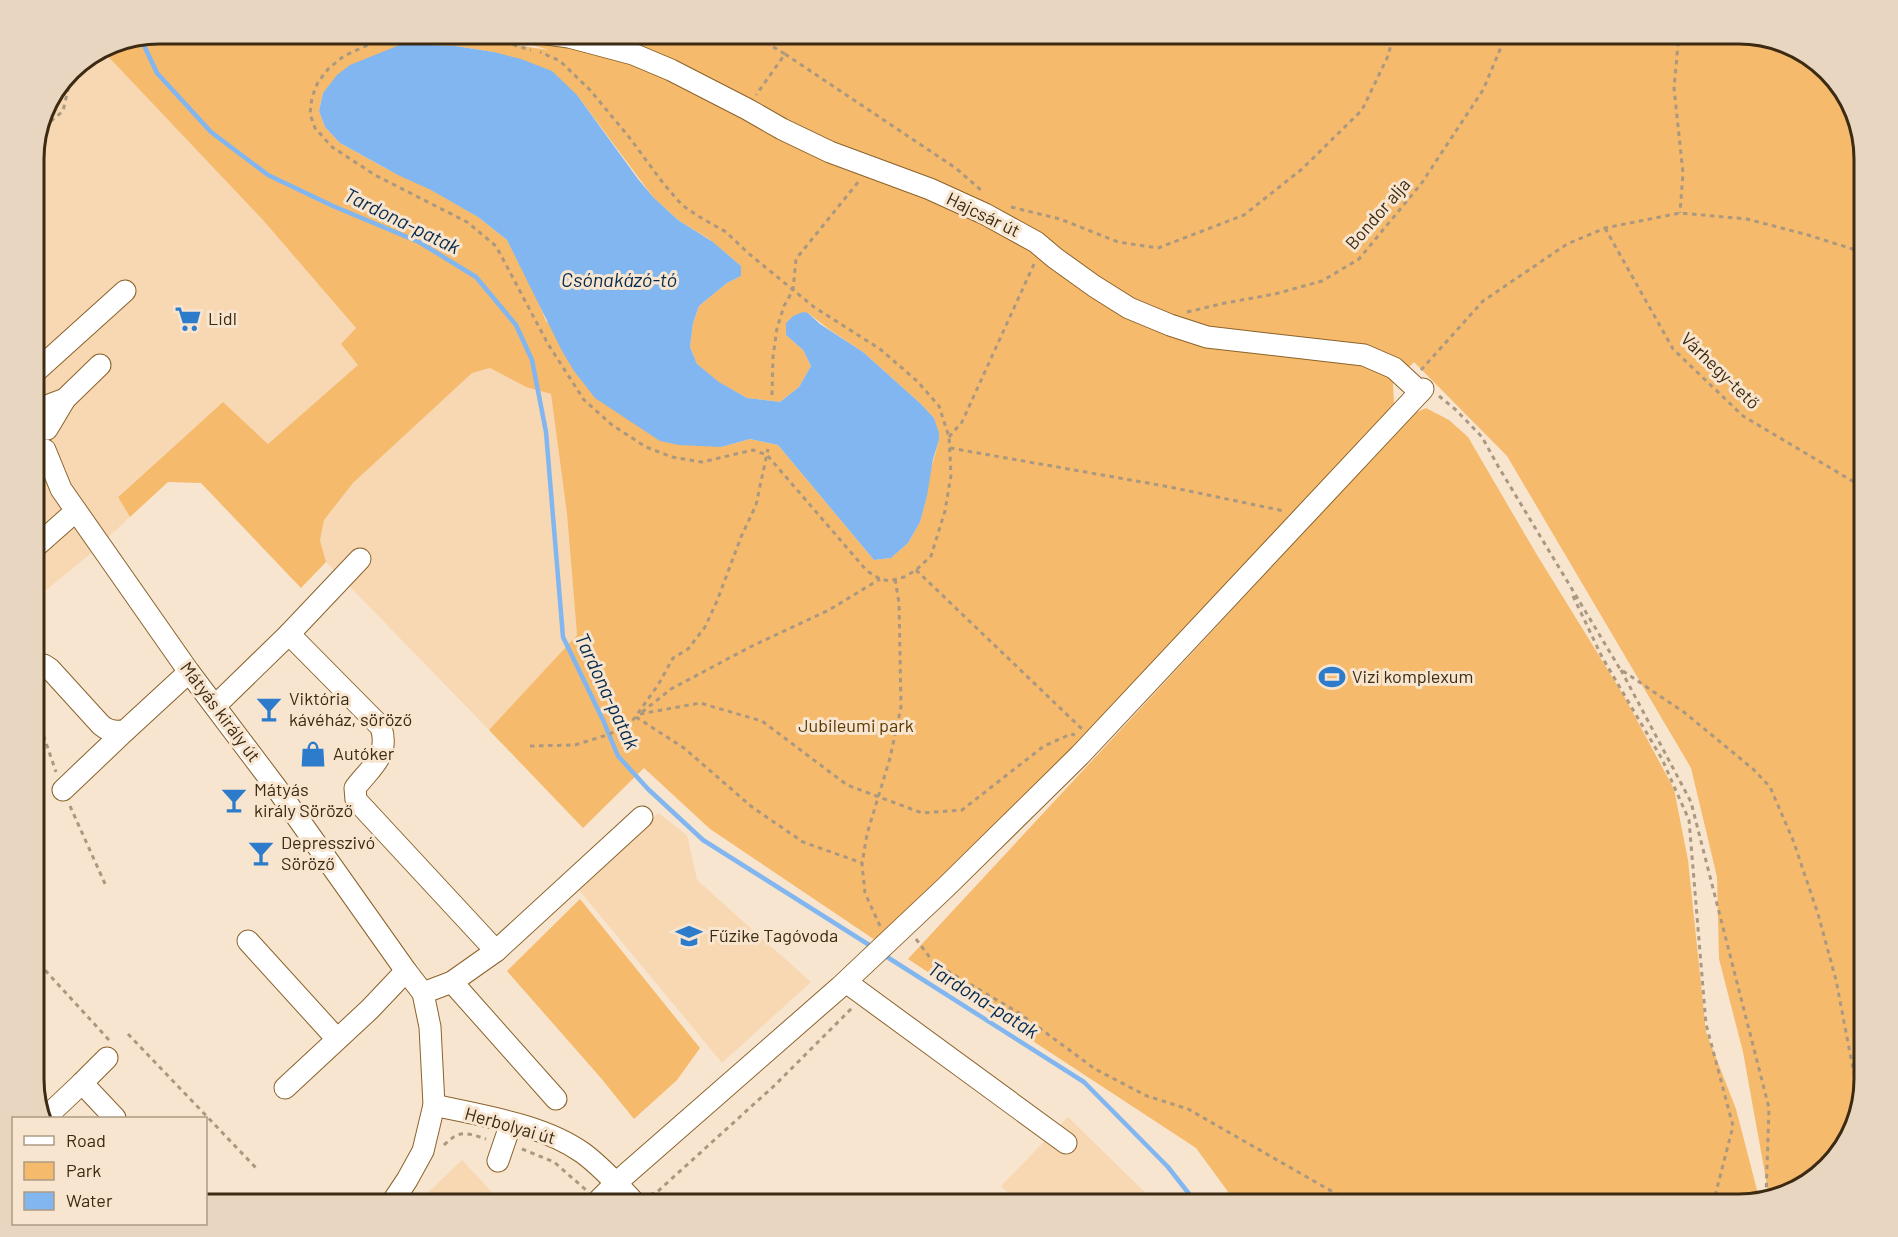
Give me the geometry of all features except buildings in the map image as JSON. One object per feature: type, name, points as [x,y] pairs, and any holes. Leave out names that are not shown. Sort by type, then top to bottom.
[{"type":"street","name":"Hajcsár út","points":[[595,44],[633,54],[671,70],[830,152],[930,189],[976,210],[1042,247],[1078,275],[1129,308],[1207,337],[1364,355],[1394,369],[1417,388]]},
{"type":"street","points":[[44,364],[125,291]]},
{"type":"street","points":[[44,443],[65,399],[100,365]]},
{"type":"street","points":[[606,1194],[846,982],[1094,741],[1417,388]]},
{"type":"street","points":[[44,407],[65,399]]},
{"type":"street","name":"Mátyás király út","points":[[44,468],[52,492],[76,511],[189,672],[275,786],[423,993],[430,1027],[434,1105],[423,1151],[398,1194]]},
{"type":"street","points":[[44,539],[76,511]]},
{"type":"street","points":[[215,706],[289,634],[360,559]]},
{"type":"street","points":[[289,634],[381,727],[384,738],[382,754],[355,788],[356,800],[496,951]]},
{"type":"street","points":[[44,665],[107,730],[118,732],[126,730]]},
{"type":"street","points":[[63,790],[189,672]]},
{"type":"street","points":[[423,993],[452,982],[496,951],[642,817]]},
{"type":"street","points":[[248,941],[337,1039]]},
{"type":"street","points":[[285,1088],[406,971]]},
{"type":"street","points":[[452,982],[556,1099]]},
{"type":"street","points":[[846,982],[1066,1143]]},
{"type":"street","points":[[50,1114],[112,1053]]},
{"type":"street","points":[[82,1083],[113,1117]]},
{"type":"street","name":"Herbolyai út","points":[[434,1105],[511,1123],[568,1144],[584,1154],[626,1194]]},
{"type":"street","points":[[501,1153],[511,1123]]},
{"type":"path","points":[[370,44],[344,56],[329,68],[318,82],[312,96],[310,114],[315,128],[332,147],[375,175],[467,222],[496,246],[548,344],[584,400],[612,425],[646,447],[672,457],[702,462],[753,450],[767,455],[867,571],[880,579],[890,581],[916,570],[931,556],[945,511],[951,475],[950,437],[939,406],[917,381],[880,349],[814,307],[748,253],[726,231],[682,205],[590,90],[560,61],[542,52],[512,44]]},
{"type":"path","points":[[768,44],[957,169],[988,195]]},
{"type":"path","points":[[1020,214],[1006,205],[1060,219],[1118,242],[1158,248],[1244,215],[1302,169],[1362,110],[1388,56],[1391,44]]},
{"type":"path","name":"Bondor alja","points":[[1184,312],[1275,294],[1322,281],[1359,259],[1421,184],[1484,90],[1503,44]]},
{"type":"path","points":[[1678,44],[1674,88],[1683,173],[1680,213]]},
{"type":"path","points":[[747,109],[785,54]]},
{"type":"path","points":[[49,123],[63,111],[68,88]]},
{"type":"path","points":[[772,395],[772,357],[777,328],[784,306],[793,290],[796,259],[870,168]]},
{"type":"path","points":[[1766,1191],[1769,1108],[1690,802],[1620,669],[1482,437],[1456,410],[1434,392],[1417,388],[1483,301],[1567,244],[1605,228],[1680,213],[1747,219],[1854,250]]},
{"type":"path","name":"Várhegy-tető","points":[[1605,228],[1673,349],[1743,416],[1854,482]]},
{"type":"path","points":[[950,437],[962,422],[1042,247]]},
{"type":"path","points":[[950,448],[1170,487],[1303,515]]},
{"type":"path","points":[[636,717],[673,658],[687,649],[705,627],[756,505],[768,449]]},
{"type":"path","points":[[44,488],[52,492]]},
{"type":"path","points":[[916,570],[1094,741]]},
{"type":"path","points":[[530,746],[575,745],[610,734],[671,689],[750,647],[829,610],[880,579]]},
{"type":"path","points":[[881,949],[865,893],[862,864],[867,834],[890,758],[901,707],[899,603],[896,579]]},
{"type":"path","points":[[1567,583],[1602,657],[1662,759],[1689,820],[1706,1024],[1733,1126],[1716,1194]]},
{"type":"path","points":[[1620,669],[1685,713],[1753,769],[1770,787],[1793,840],[1818,914],[1836,980],[1854,1078]]},
{"type":"path","points":[[636,717],[700,703],[762,721],[847,785],[921,813],[962,810],[1044,746],[1071,734],[1094,741]]},
{"type":"path","points":[[636,717],[684,748],[752,807],[803,842],[862,864]]},
{"type":"path","points":[[906,926],[934,963],[1019,1013],[1095,1069],[1147,1096],[1188,1109],[1337,1194]]},
{"type":"path","points":[[44,970],[112,1053]]},
{"type":"path","points":[[653,1194],[776,1085],[852,1007]]},
{"type":"path","points":[[128,1034],[258,1170]]},
{"type":"path","points":[[423,1151],[438,1149],[450,1138],[466,1133],[501,1153],[524,1149],[554,1162],[567,1171],[589,1194]]},
{"type":"shaded area","points":[[107,56],[262,219],[356,328],[341,344],[359,365],[268,444],[223,402],[118,496],[130,517],[44,592],[44,151],[52,114],[63,95],[88,67]]},
{"type":"shaded area","points":[[490,368],[526,387],[551,394],[567,514],[577,635],[489,730],[326,562],[320,540],[324,520],[353,483],[472,372]]},
{"type":"shaded area","name":"Fűzike Tagóvoda","points":[[658,813],[687,835],[697,880],[811,982],[722,1063],[579,890]]},
{"type":"shaded area","points":[[1068,1117],[1147,1194],[1009,1194],[1001,1186]]},
{"type":"shaded area","points":[[462,1160],[494,1194],[426,1194]]},
{"type":"green space","name":"Jubileumi park","points":[[143,44],[402,44],[508,44],[549,50],[529,44],[1755,44],[1790,55],[1815,72],[1835,95],[1846,114],[1854,143],[1854,1094],[1846,1123],[1839,1136],[1821,1160],[1810,1170],[1784,1185],[1768,1190],[1743,1052],[1719,959],[1717,877],[1691,768],[1507,456],[1414,362],[1393,383],[1394,405],[1094,728],[875,940],[710,829],[644,768],[583,828],[489,730],[577,635],[567,514],[551,394],[526,387],[490,368],[472,373],[353,483],[324,520],[320,540],[326,562],[301,588],[201,483],[168,482],[130,517],[118,497],[223,402],[268,444],[358,365],[341,344],[356,328],[262,219],[107,56]],"holes":[[[402,44],[455,46],[494,52],[577,95],[653,197],[678,220],[709,239],[741,266],[741,276],[727,283],[699,306],[693,323],[690,347],[697,364],[718,382],[747,398],[780,402],[799,387],[811,366],[803,350],[786,335],[786,323],[794,316],[808,313],[863,352],[934,418],[939,440],[920,522],[908,543],[891,558],[874,560],[778,445],[750,439],[721,447],[546,321],[536,296],[507,240],[468,211],[340,143],[325,127],[319,111],[323,93]]]},
{"type":"green space","points":[[1426,408],[1449,420],[1468,437],[1624,696],[1674,789],[1688,860],[1706,1032],[1736,1109],[1757,1193],[1230,1194],[1196,1148],[908,959],[1320,515],[1406,417]]},
{"type":"green space","points":[[580,899],[700,1048],[677,1080],[634,1119],[507,971]]},
{"type":"water","name":"Csónakázó-tó","points":[[402,44],[455,46],[494,52],[552,71],[577,95],[653,197],[678,220],[713,242],[741,266],[741,276],[727,283],[699,306],[693,323],[690,347],[697,364],[719,382],[747,398],[780,402],[799,387],[811,366],[803,350],[786,335],[786,323],[793,316],[803,312],[808,313],[820,324],[863,352],[921,404],[934,418],[939,440],[920,522],[908,543],[891,558],[874,560],[778,445],[750,439],[721,447],[679,445],[660,441],[595,398],[562,351],[507,240],[478,217],[340,143],[325,127],[319,111],[323,93],[337,75],[350,65]]},
{"type":"waterway","name":"Tardona-patak","points":[[143,44],[157,73],[211,132],[268,175],[333,206],[419,242],[476,277],[516,325],[532,360],[546,432],[563,637],[618,756],[648,789],[703,840],[874,948]]},
{"type":"waterway","name":"Tardona-patak","points":[[884,955],[1084,1082],[1168,1167],[1189,1194]]},
{"type":"place","name":"Lidl","points":[[188,319]]},
{"type":"place","name":"Vizi komplexum","points":[[1332,677]]},
{"type":"place","name":"Viktória kávéház, söröző","points":[[269,709]]},
{"type":"place","name":"Autóker","points":[[313,754]]},
{"type":"place","name":"Mátyás király Söröző","points":[[234,800]]},
{"type":"place","name":"Depresszivó Söröző","points":[[261,853]]},
{"type":"place","name":"Fűzike Tagóvoda","points":[[689,936]]}]
